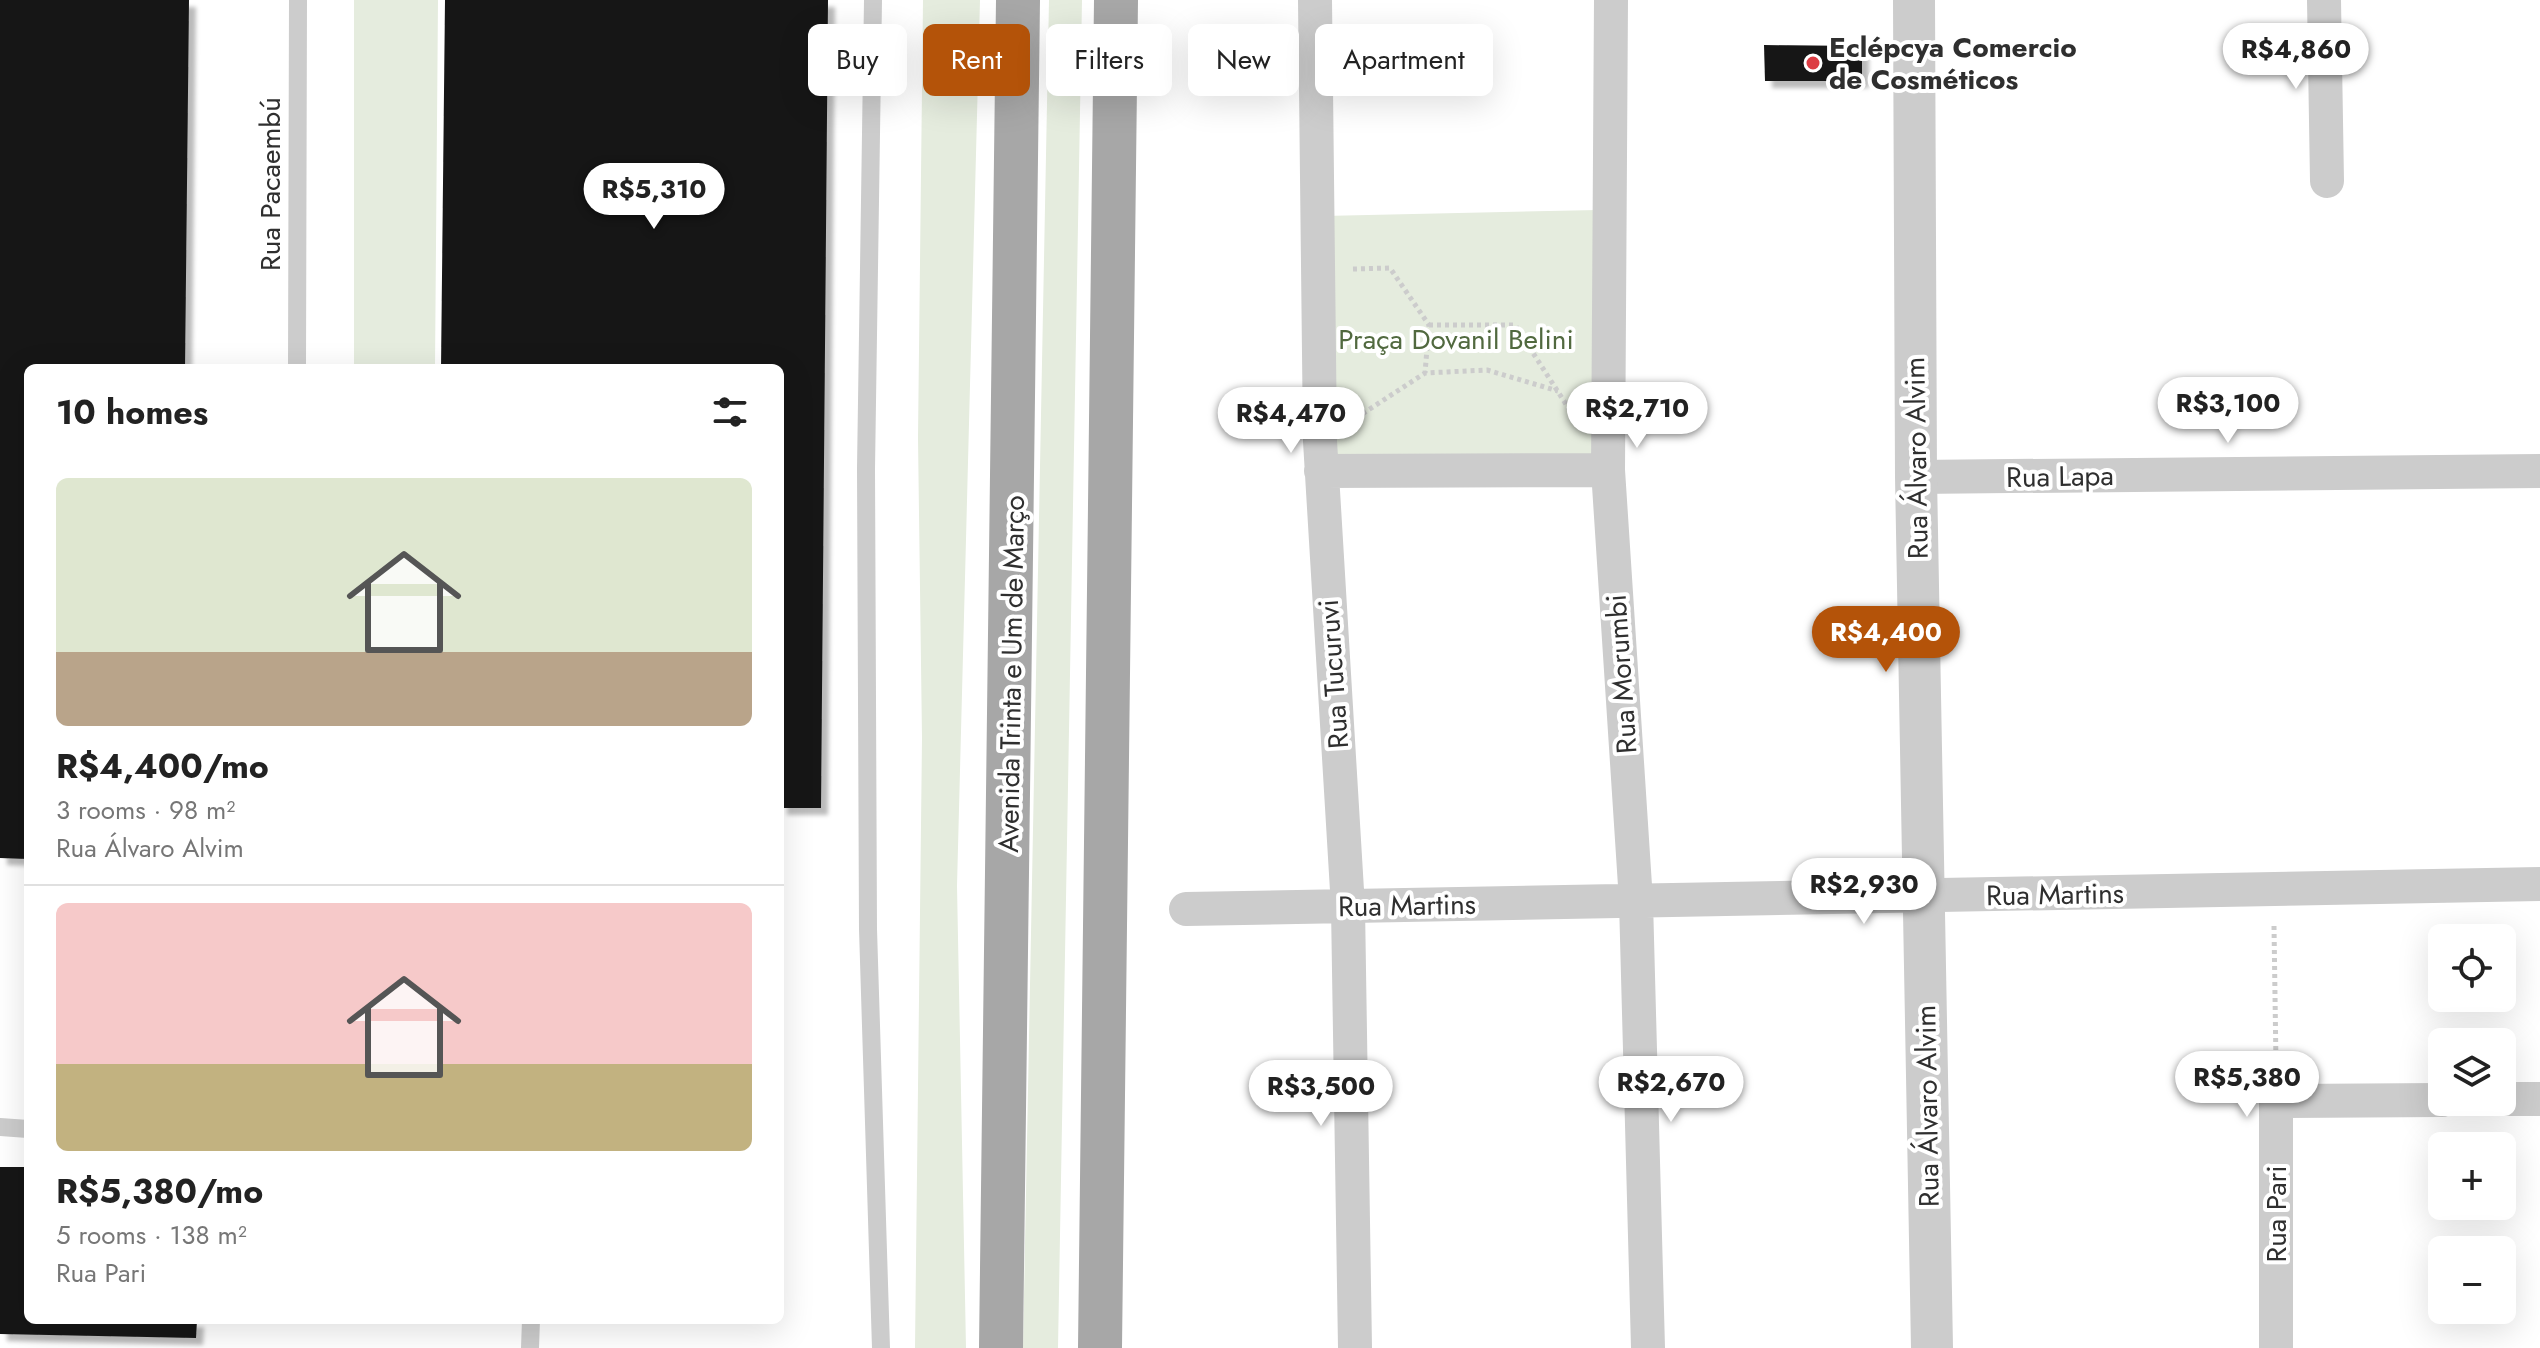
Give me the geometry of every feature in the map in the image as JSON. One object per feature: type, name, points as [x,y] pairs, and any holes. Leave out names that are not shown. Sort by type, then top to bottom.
[{"type":"main road","name":"Avenida Trinta e Um de Março","points":[[1001,1348],[1018,0]]},
{"type":"main road","points":[[1100,1348],[1116,0]]},
{"type":"street","name":"Rua Tucuruvi","points":[[1315,0],[1320,456],[1348,907],[1355,1348]]},
{"type":"street","name":"Rua Morumbi","points":[[1611,0],[1608,470],[1636,901],[1648,1348]]},
{"type":"street","name":"Rua Álvaro Alvim","points":[[1914,0],[1916,477],[1932,1348]]},
{"type":"street","points":[[2324,0],[2327,181]]},
{"type":"street","points":[[1320,456],[1608,470]]},
{"type":"street","name":"Rua Lapa","points":[[1916,477],[2540,471]]},
{"type":"street","name":"Rua Martins","points":[[1186,909],[2540,884]]},
{"type":"street","points":[[2516,1099],[2540,1099]]},
{"type":"street","points":[[2276,1101],[2428,1100]]},
{"type":"street","name":"Rua Pari","points":[[2276,1101],[2276,1348]]},
{"type":"lane","name":"Rua Pacaembú","points":[[297,364],[298,0]]},
{"type":"lane","points":[[873,0],[866,469],[868,929],[881,1348]]},
{"type":"lane","points":[[0,1127],[24,1129]]},
{"type":"lane","points":[[530,1348],[531,1324]]},
{"type":"path","points":[[1316,270],[1390,268],[1429,325],[1425,373]]},
{"type":"path","points":[[1429,325],[1515,325],[1575,417]]},
{"type":"path","points":[[1320,456],[1425,373],[1487,370],[1558,391]]},
{"type":"path","points":[[2274,889],[2276,1101]]},
{"type":"green space","points":[[354,0],[438,0],[435,364],[354,364]]},
{"type":"green space","points":[[923,0],[980,0],[979,24],[923,24],[923,96],[978,96],[957,886],[966,1348],[915,1348],[922,738],[918,438]]},
{"type":"green space","points":[[1049,0],[1082,0],[1082,24],[1049,24]]},
{"type":"green space","points":[[1047,96],[1080,96],[1058,1348],[1023,1348]]},
{"type":"green space","name":"Praça Dovanil Belini","points":[[1598,210],[1600,464],[1328,466],[1323,216]]},
{"type":"building","points":[[0,0],[189,0],[185,364],[24,364],[24,859],[0,858]]},
{"type":"building","points":[[445,0],[828,0],[828,24],[808,24],[808,96],[827,96],[821,808],[784,808],[784,364],[441,364]]},
{"type":"building","name":"Eclépcya Comercio de Cosméticos","points":[[1764,45],[1862,46],[1862,81],[1765,81]]},
{"type":"building","points":[[0,1167],[24,1167],[24,1324],[197,1324],[196,1338],[0,1334]]},
{"type":"place","name":"Eclépcya Comercio de Cosméticos","points":[[1813,63]]}]
